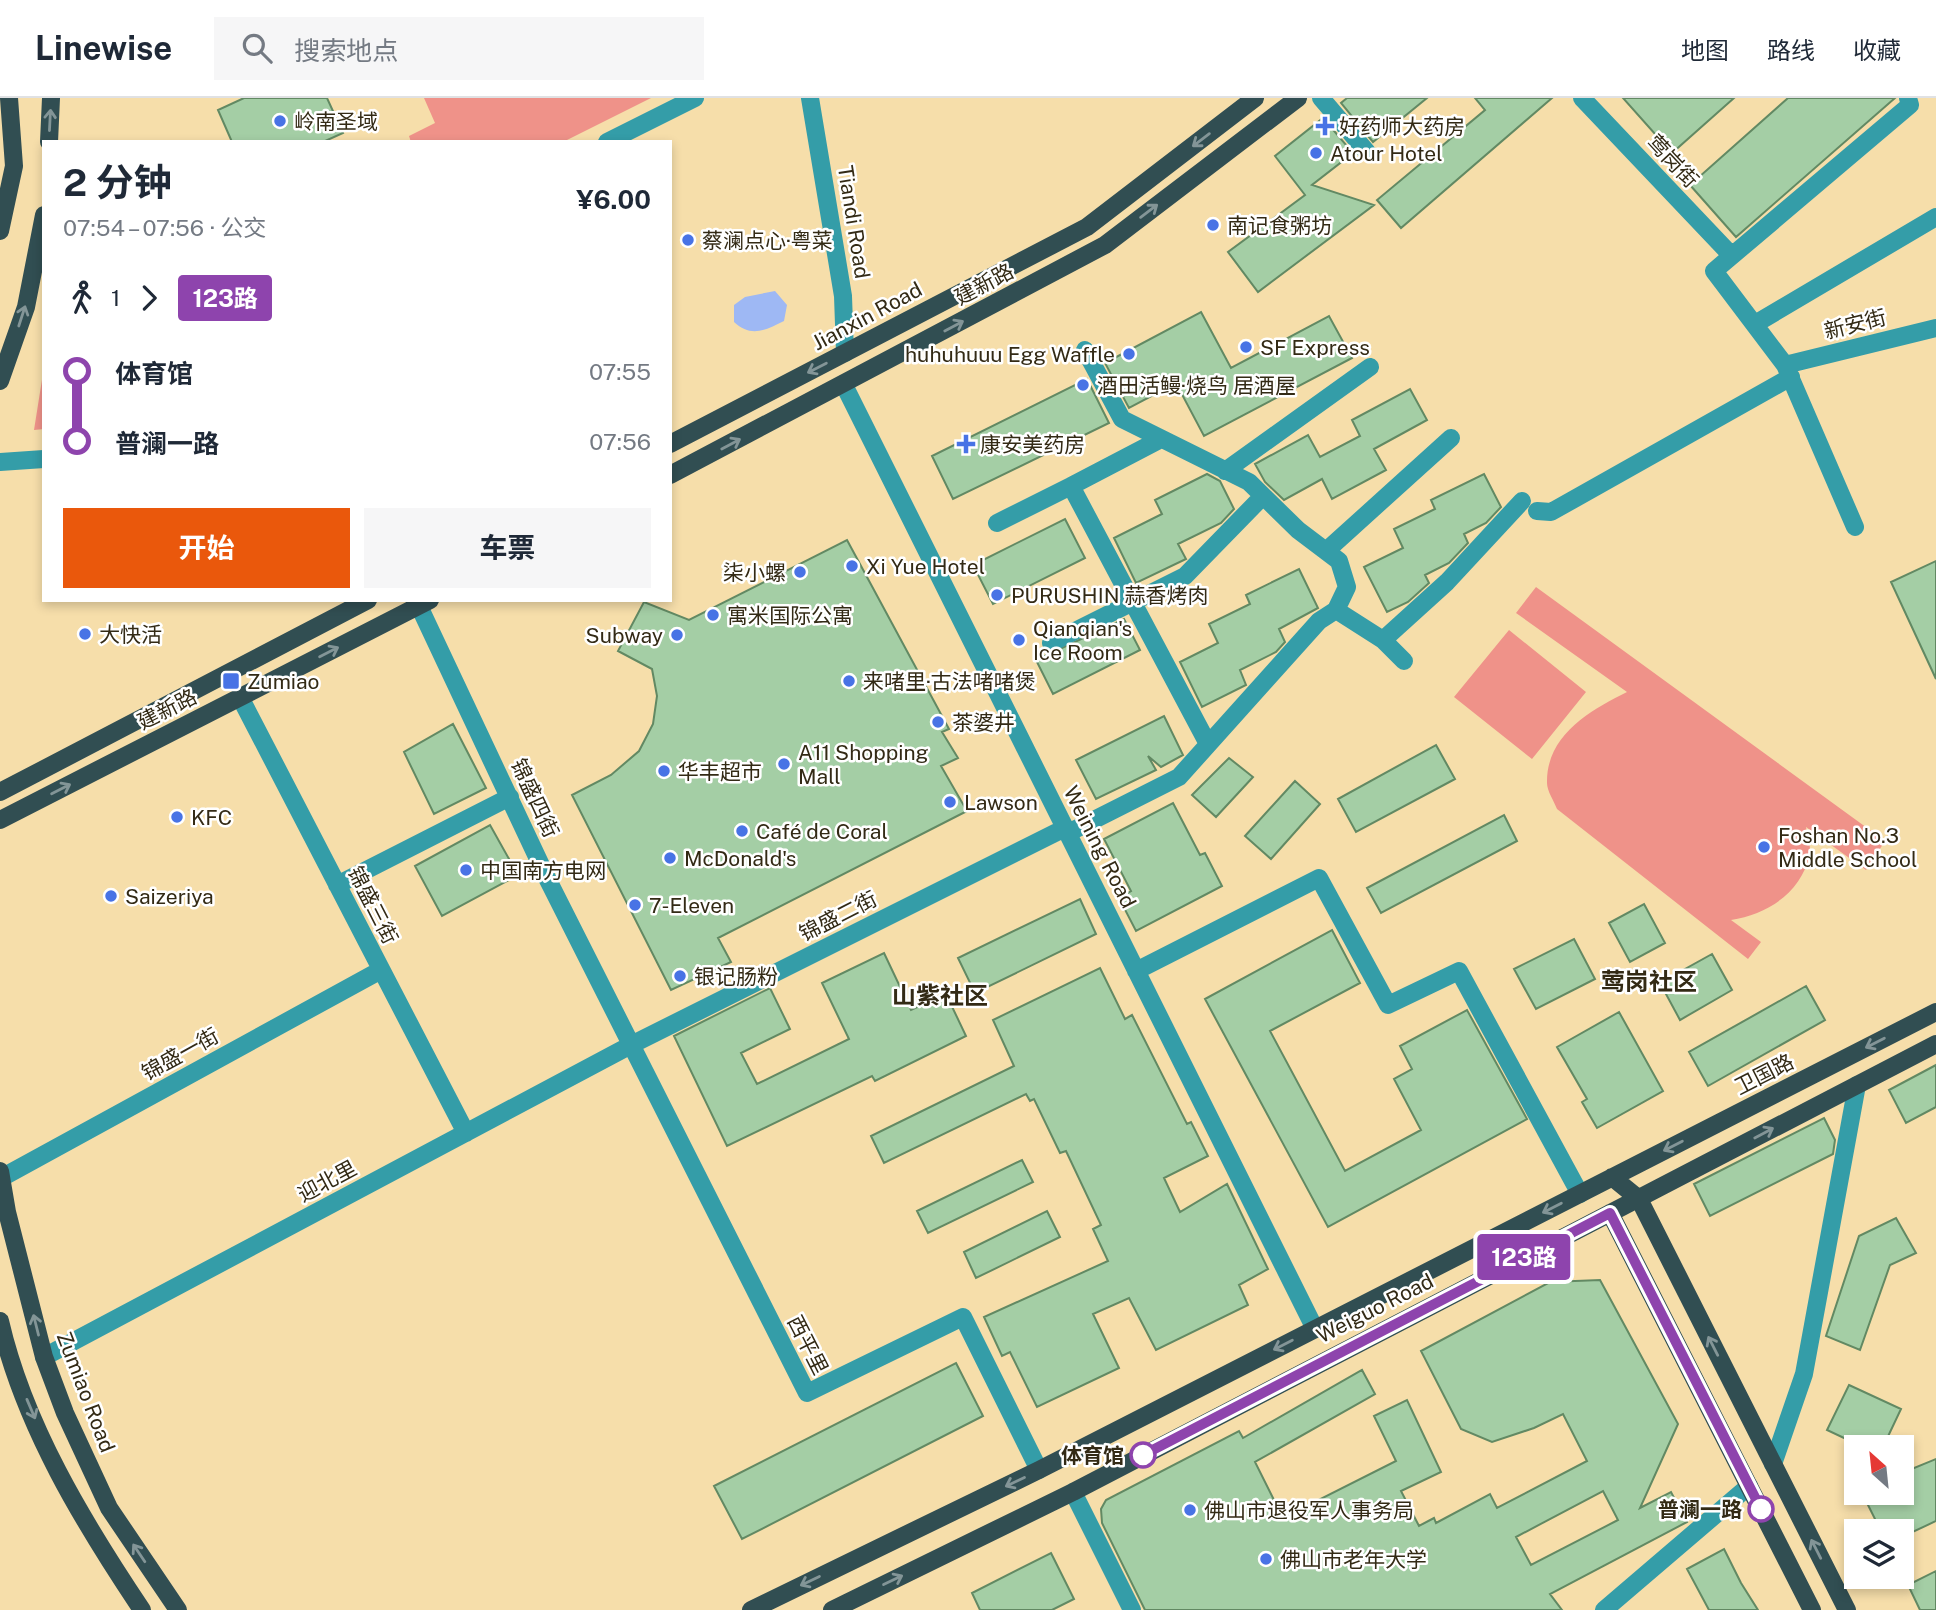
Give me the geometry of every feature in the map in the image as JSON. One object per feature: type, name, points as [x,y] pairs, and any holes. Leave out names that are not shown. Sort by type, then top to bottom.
[{"type":"main road","points":[[0,231],[13,166],[9,98]]},
{"type":"main road","points":[[49,140],[51,98]]},
{"type":"main road","name":"Jianxin Road","points":[[672,443],[1087,227],[1255,98]]},
{"type":"main road","name":"建新路","points":[[672,474],[1105,245],[1298,98]]},
{"type":"main road","points":[[0,381],[26,307],[42,225]]},
{"type":"main road","name":"建新路","points":[[0,792],[364,602]]},
{"type":"main road","name":"建新路","points":[[0,820],[424,603]]},
{"type":"main road","name":"卫国路","points":[[751,1610],[1039,1470],[1936,1012]]},
{"type":"main road","name":"Weiguo Road","points":[[832,1610],[1073,1492],[1936,1044]]},
{"type":"main road","name":"Zumiao Road","points":[[0,1171],[44,1357],[65,1413],[109,1508],[178,1610]]},
{"type":"main road","points":[[1612,1177],[1639,1199],[1847,1610]]},
{"type":"main road","points":[[1612,1177],[1610,1213],[1812,1610]]},
{"type":"main road","points":[[0,1321],[19,1381],[79,1511],[142,1610]]},
{"type":"street","points":[[611,140],[695,98]]},
{"type":"street","name":"Tiandi Road","points":[[810,98],[843,296],[845,353]]},
{"type":"street","points":[[1321,98],[1367,152]]},
{"type":"street","points":[[1855,527],[1788,371],[1714,271],[1910,104],[1908,98]]},
{"type":"street","name":"莺岗街","points":[[1592,101],[1731,255]]},
{"type":"street","points":[[1755,324],[1936,217]]},
{"type":"street","name":"新安街","points":[[1383,640],[1529,506],[1551,512],[1788,371],[1936,328]]},
{"type":"street","points":[[1085,350],[1122,419],[1249,482],[1298,530],[1339,561],[1347,587],[1336,610],[1383,640],[1404,661]]},
{"type":"street","points":[[1225,471],[1370,367]]},
{"type":"street","name":"Weining Road","points":[[844,385],[1315,1329]]},
{"type":"street","points":[[1326,551],[1451,438]]},
{"type":"street","points":[[997,523],[1161,439]]},
{"type":"street","points":[[0,462],[42,459]]},
{"type":"street","points":[[1071,486],[1208,744]]},
{"type":"street","points":[[1051,643],[1134,604],[1185,576],[1263,496]]},
{"type":"street","name":"锦盛四街","points":[[424,603],[510,797],[631,1045]]},
{"type":"street","name":"锦盛二街","points":[[631,1045],[1179,777],[1319,621],[1336,610]]},
{"type":"street","name":"锦盛三街","points":[[240,697],[466,1133]]},
{"type":"street","points":[[337,885],[510,797]]},
{"type":"street","points":[[1136,971],[1319,878],[1388,1005],[1459,971],[1580,1194]]},
{"type":"street","name":"锦盛一街","points":[[1,1178],[381,970]]},
{"type":"street","name":"迎北里","points":[[44,1357],[631,1045]]},
{"type":"street","name":"西平里","points":[[631,1045],[807,1393],[963,1317],[1039,1470]]},
{"type":"street","points":[[1773,1464],[1804,1374],[1857,1085]]},
{"type":"street","points":[[1604,1610],[1749,1486]]},
{"type":"street","points":[[1073,1492],[1132,1610]]},
{"type":"shaded area","points":[[424,98],[651,98],[567,140],[410,140],[409,136],[435,123]]},
{"type":"shaded area","points":[[42,380],[42,429],[34,430]]},
{"type":"shaded area","points":[[1536,587],[1885,841],[1866,870],[1806,827],[1810,854],[1806,868],[1791,890],[1758,913],[1731,920],[1761,942],[1748,959],[1557,809],[1547,783],[1554,751],[1573,726],[1599,707],[1627,692],[1516,613]]},
{"type":"shaded area","points":[[1509,630],[1586,692],[1532,759],[1454,697]]},
{"type":"water","points":[[775,291],[787,305],[784,321],[759,331],[746,330],[734,322],[734,305],[745,297]]},
{"type":"building","name":"岭南圣域","points":[[244,98],[327,98],[343,133],[327,140],[231,140],[218,110]]},
{"type":"building","points":[[1347,98],[1427,98],[1373,142],[1341,103]]},
{"type":"building","points":[[1475,98],[1552,98],[1401,228],[1377,200],[1485,110]]},
{"type":"building","points":[[1623,98],[1734,98],[1672,153]]},
{"type":"building","points":[[1788,98],[1895,98],[1736,237],[1690,185]]},
{"type":"building","points":[[1323,118],[1353,153],[1312,185],[1374,205],[1258,292],[1228,252],[1305,195],[1275,156]]},
{"type":"building","points":[[1201,312],[1231,368],[1329,316],[1352,358],[1204,436],[1176,383],[1129,408],[1105,363]]},
{"type":"building","points":[[1087,379],[1109,423],[953,499],[932,456]]},
{"type":"building","points":[[1410,389],[1427,420],[1374,449],[1386,470],[1332,499],[1322,479],[1284,500],[1265,482],[1255,464],[1308,435],[1320,457],[1360,436],[1352,420]]},
{"type":"building","points":[[1207,474],[1220,481],[1234,509],[1221,523],[1178,544],[1186,559],[1136,583],[1114,538],[1162,514],[1155,500]]},
{"type":"building","points":[[1484,474],[1501,507],[1486,523],[1464,534],[1468,543],[1449,563],[1425,575],[1429,583],[1408,602],[1387,612],[1364,567],[1403,548],[1394,529],[1435,509],[1431,500]]},
{"type":"building","points":[[1065,519],[1085,558],[993,604],[973,565]]},
{"type":"building","name":"A11 Shopping Mall","points":[[847,540],[949,729],[942,732],[958,758],[941,766],[967,811],[718,938],[731,962],[671,990],[572,795],[611,775],[639,751],[653,724],[657,696],[652,669],[618,651],[644,602],[689,620]]},
{"type":"building","points":[[1936,561],[1936,679],[1891,582]]},
{"type":"building","points":[[1299,569],[1318,608],[1279,629],[1285,642],[1276,652],[1240,670],[1246,685],[1202,707],[1180,662],[1218,643],[1209,624],[1250,604],[1246,595]]},
{"type":"building","points":[[1124,619],[1140,650],[1053,694],[1036,660]]},
{"type":"building","points":[[1164,716],[1183,755],[1161,767],[1148,756],[1156,770],[1096,799],[1076,760]]},
{"type":"building","points":[[453,724],[486,788],[434,814],[404,752]]},
{"type":"building","points":[[1436,745],[1455,779],[1356,832],[1338,799]]},
{"type":"building","points":[[1229,758],[1253,777],[1216,817],[1192,795]]},
{"type":"building","points":[[1295,781],[1320,804],[1271,859],[1245,836]]},
{"type":"building","points":[[1173,803],[1200,855],[1205,853],[1222,886],[1136,931],[1119,898],[1131,891],[1104,839]]},
{"type":"building","points":[[1504,815],[1517,841],[1381,913],[1367,888]]},
{"type":"building","name":"中国南方电网","points":[[490,825],[518,875],[442,916],[415,866]]},
{"type":"building","points":[[1080,899],[1096,934],[975,993],[958,958]]},
{"type":"building","points":[[1644,904],[1665,943],[1630,962],[1609,923]]},
{"type":"building","points":[[1332,930],[1360,983],[1270,1031],[1345,1171],[1421,1130],[1394,1079],[1412,1069],[1400,1046],[1467,1010],[1527,1119],[1328,1227],[1205,999]]},
{"type":"building","points":[[1574,939],[1595,979],[1536,1009],[1514,969]]},
{"type":"building","points":[[884,953],[911,1010],[946,994],[966,1036],[875,1081],[872,1076],[727,1146],[674,1036],[770,988],[790,1029],[741,1053],[757,1084],[849,1039],[822,983]]},
{"type":"building","points":[[1712,954],[1732,990],[1680,1020],[1660,983]]},
{"type":"building","points":[[1100,968],[1125,1019],[1132,1015],[1187,1124],[1191,1122],[1208,1156],[1164,1178],[1180,1212],[1227,1184],[1268,1269],[1239,1285],[1248,1305],[1156,1350],[1129,1298],[1093,1314],[1119,1368],[1037,1407],[1010,1352],[1002,1356],[984,1317],[1108,1261],[1093,1229],[1101,1225],[1066,1151],[1060,1153],[1034,1099],[1030,1101],[1026,1094],[884,1163],[871,1136],[1014,1066],[993,1020]]},
{"type":"building","points":[[1806,986],[1825,1020],[1708,1086],[1689,1052]]},
{"type":"building","points":[[1619,1012],[1663,1091],[1597,1128],[1582,1102],[1587,1099],[1557,1047]]},
{"type":"building","points":[[1936,1065],[1936,1107],[1906,1123],[1889,1090]]},
{"type":"building","points":[[1824,1118],[1835,1140],[1833,1154],[1710,1216],[1694,1184]]},
{"type":"building","points":[[1022,1160],[1033,1182],[928,1233],[917,1211]]},
{"type":"building","points":[[1047,1211],[1060,1237],[976,1278],[964,1252]]},
{"type":"building","points":[[1896,1218],[1916,1253],[1890,1265],[1860,1350],[1826,1336],[1859,1236]]},
{"type":"building","points":[[1600,1280],[1678,1424],[1640,1508],[1671,1492],[1687,1522],[1550,1594],[1562,1610],[1145,1610],[1102,1523],[1101,1509],[1106,1500],[1239,1431],[1243,1438],[1362,1370],[1375,1394],[1255,1462],[1283,1518],[1396,1461],[1374,1416],[1407,1400],[1441,1472],[1401,1491],[1419,1526],[1434,1518],[1436,1523],[1490,1494],[1497,1508],[1587,1461],[1563,1414],[1534,1428],[1492,1442],[1461,1429],[1421,1351],[1550,1282]],"holes":[[[1603,1491],[1618,1520],[1531,1565],[1516,1537]]]},
{"type":"building","points":[[956,1363],[983,1416],[742,1539],[714,1486]]},
{"type":"building","points":[[1849,1385],[1901,1409],[1889,1435],[1844,1435],[1844,1438],[1827,1430]]},
{"type":"building","points":[[1936,1459],[1936,1521],[1914,1531],[1914,1519],[1875,1519],[1868,1505],[1914,1505],[1914,1468]]},
{"type":"building","points":[[1724,1549],[1758,1610],[1709,1610],[1687,1569]]},
{"type":"building","points":[[1051,1553],[1074,1599],[1052,1610],[980,1610],[972,1593]]},
{"type":"building","points":[[1936,1571],[1936,1610],[1920,1610],[1910,1589],[1914,1589],[1914,1582]]},
{"type":"bus line","name":"123路","points":[[1143,1455],[1610,1213],[1761,1509]]},
{"type":"place","name":"岭南圣域","points":[[280,121]]},
{"type":"place","name":"好药师大药房","points":[[1325,126]]},
{"type":"place","name":"Atour Hotel","points":[[1316,153]]},
{"type":"place","name":"南记食粥坊","points":[[1213,225]]},
{"type":"place","name":"蔡澜点心·粤菜","points":[[688,240]]},
{"type":"place","name":"SF Express","points":[[1246,347]]},
{"type":"place","name":"huhuhuuu Egg Waffle","points":[[1129,354]]},
{"type":"place","name":"酒田活鳗·烧鸟 居酒屋","points":[[1083,385]]},
{"type":"place","name":"康安美药房","points":[[966,444]]},
{"type":"place","name":"Xi Yue Hotel","points":[[852,566]]},
{"type":"place","name":"柒小螺","points":[[800,572]]},
{"type":"place","name":"PURUSHIN 蒜香烤肉","points":[[997,595]]},
{"type":"place","name":"寓米国际公寓","points":[[713,615]]},
{"type":"place","name":"大快活","points":[[85,634]]},
{"type":"place","name":"Subway","points":[[677,635]]},
{"type":"place","name":"Qianqian's Ice Room","points":[[1019,640]]},
{"type":"place","name":"Zumiao","points":[[231,681]]},
{"type":"place","name":"来啫里·古法啫啫煲","points":[[849,681]]},
{"type":"place","name":"茶婆井","points":[[938,722]]},
{"type":"place","name":"A11 Shopping Mall","points":[[784,764]]},
{"type":"place","name":"华丰超市","points":[[664,771]]},
{"type":"place","name":"Lawson","points":[[950,802]]},
{"type":"place","name":"KFC","points":[[177,817]]},
{"type":"place","name":"Café de Coral","points":[[742,831]]},
{"type":"place","name":"Foshan No.3 Middle School","points":[[1764,847]]},
{"type":"place","name":"McDonald's","points":[[670,858]]},
{"type":"place","name":"中国南方电网","points":[[466,870]]},
{"type":"place","name":"Saizeriya","points":[[111,896]]},
{"type":"place","name":"7-Eleven","points":[[635,905]]},
{"type":"place","name":"银记肠粉","points":[[680,976]]},
{"type":"place","name":"体育馆","points":[[1143,1455]]},
{"type":"place","name":"普澜一路","points":[[1761,1509]]},
{"type":"place","name":"佛山市退役军人事务局","points":[[1190,1510]]},
{"type":"place","name":"佛山市老年大学","points":[[1266,1559]]},
{"type":"district","name":"莺岗社区","points":[[1649,981]]},
{"type":"district","name":"山紫社区","points":[[940,995]]}]
